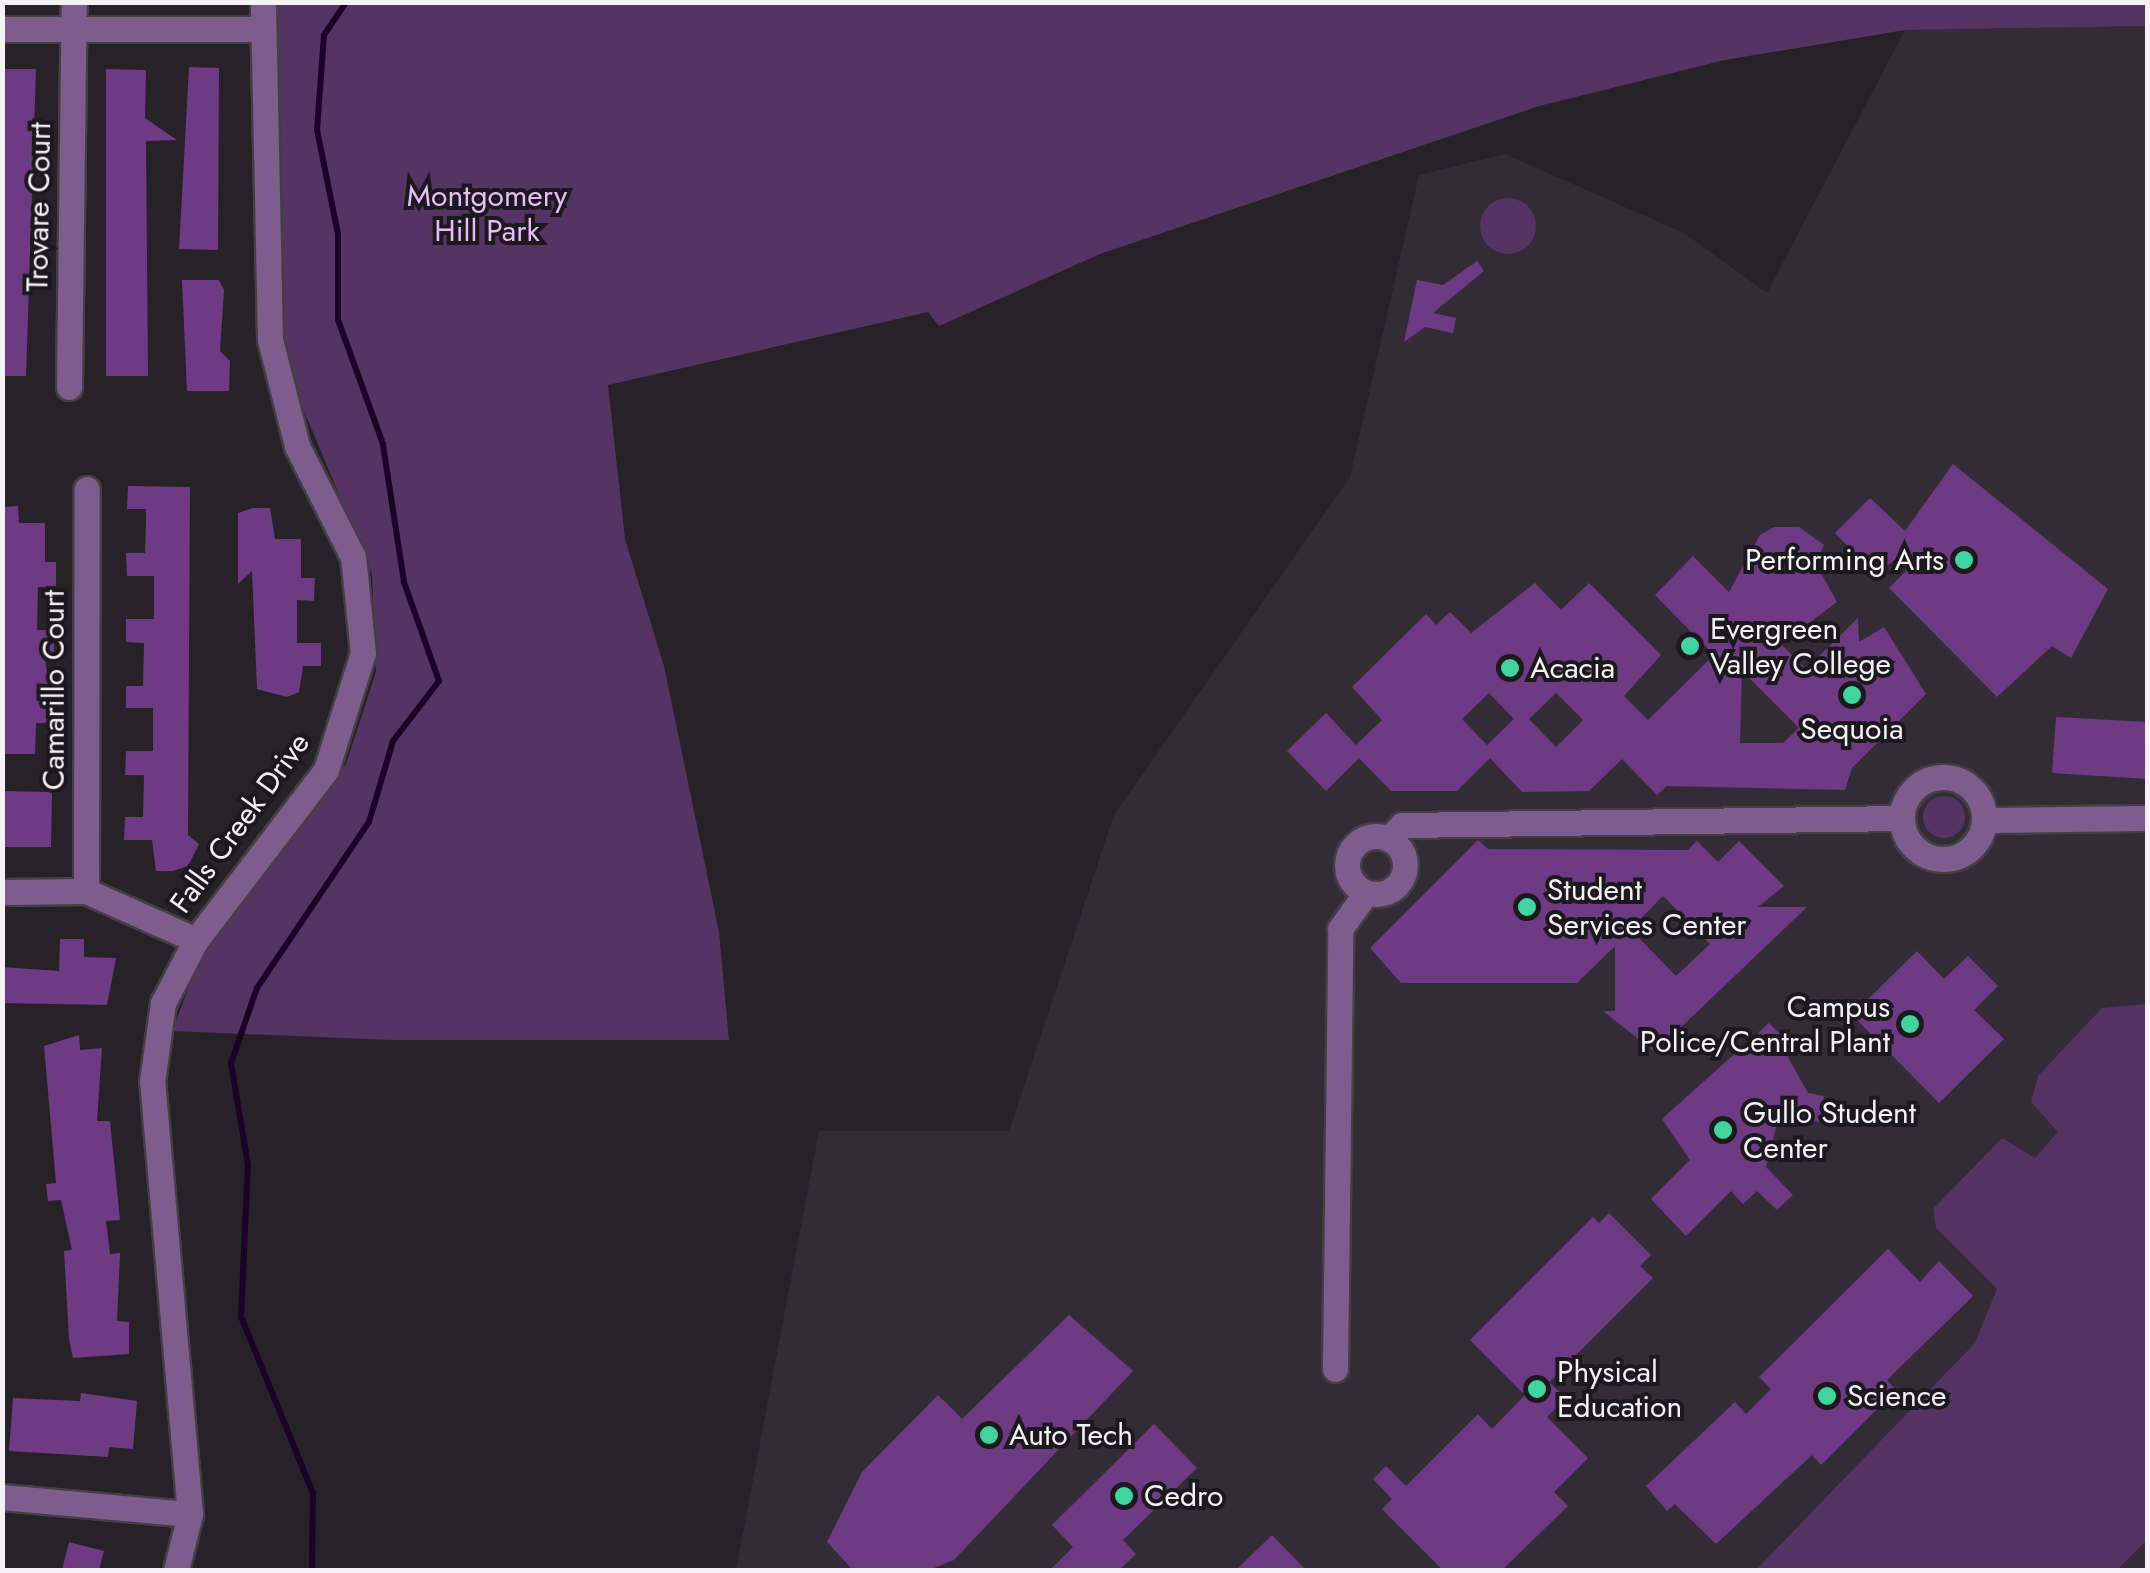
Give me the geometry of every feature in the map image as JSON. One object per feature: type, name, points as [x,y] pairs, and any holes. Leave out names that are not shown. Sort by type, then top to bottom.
[{"type":"street","points":[[2,30],[74,15],[262,16]]},
{"type":"street","name":"Trovare Court","points":[[69,388],[74,15]]},
{"type":"street","name":"Falls Creek Drive","points":[[176,1570],[190,1514],[152,1082],[163,1002],[196,940],[326,770],[351,713],[363,654],[353,557],[298,446],[270,339],[262,16]]},
{"type":"street","name":"Camarillo Court","points":[[86,891],[87,490]]},
{"type":"street","points":[[1945,777],[1969,786],[1985,820],[1974,846],[1949,860],[1921,854],[1902,818],[1920,784],[1945,777]]},
{"type":"street","points":[[1390,839],[1402,825],[1902,818]]},
{"type":"street","points":[[1985,820],[2148,818]]},
{"type":"street","points":[[1366,893],[1347,872],[1349,853],[1371,836],[1390,839]]},
{"type":"street","points":[[1335,1370],[1340,929],[1366,893],[1394,888],[1404,872],[1390,839]]},
{"type":"street","points":[[2,892],[86,891],[196,940]]},
{"type":"street","points":[[2,1497],[190,1514]]},
{"type":"shaded area","name":"Evergreen Valley College","points":[[2147,26],[2147,1570],[736,1570],[819,1131],[1009,1131],[1114,815],[1350,477],[1419,175],[1505,154],[1684,233],[1767,293],[1905,30]]},
{"type":"green space","name":"Montgomery Hill Park","points":[[277,3],[2147,3],[2147,26],[1905,30],[1725,60],[1539,106],[1100,254],[939,326],[928,312],[608,385],[625,539],[664,666],[719,932],[729,1040],[391,1040],[172,1031],[201,956],[346,764],[376,672],[372,574],[300,401],[279,311]]},
{"type":"green space","points":[[1508,198],[1528,206],[1536,226],[1528,246],[1508,254],[1488,246],[1480,226],[1488,206]]},
{"type":"green space","points":[[1944,796],[1959,802],[1965,817],[1959,832],[1944,838],[1929,832],[1923,817],[1929,802]]},
{"type":"green space","points":[[2147,1004],[2147,1540],[2117,1570],[1756,1570],[1975,1343],[1997,1289],[1936,1228],[1933,1209],[2002,1138],[2035,1158],[2058,1132],[2031,1102],[2038,1076],[2102,1008]]},
{"type":"building","points":[[189,67],[219,68],[218,250],[179,249]]},
{"type":"building","points":[[2,69],[36,69],[26,376],[2,376]]},
{"type":"building","points":[[106,69],[146,70],[145,118],[177,140],[146,141],[148,376],[106,376]]},
{"type":"building","points":[[1477,261],[1484,271],[1433,313],[1456,318],[1453,333],[1425,327],[1404,342],[1417,280],[1443,285]]},
{"type":"building","points":[[182,280],[219,280],[224,290],[220,351],[230,361],[229,391],[187,391]]},
{"type":"building","name":"Performing Arts","points":[[1953,464],[2108,589],[2071,658],[2052,646],[1997,697],[1889,588],[1911,566],[1902,555],[1875,574],[1835,533],[1870,498],[1905,531]]},
{"type":"building","points":[[128,486],[190,487],[188,835],[199,844],[188,866],[173,871],[156,871],[152,840],[124,840],[125,817],[143,817],[144,775],[125,775],[126,751],[153,751],[153,708],[126,708],[126,686],[143,686],[144,643],[126,642],[126,619],[154,619],[154,576],[127,576],[126,553],[145,553],[146,521],[146,509],[127,509]]},
{"type":"building","points":[[18,506],[19,523],[45,523],[45,562],[56,562],[56,587],[38,587],[37,630],[54,630],[54,653],[44,652],[54,723],[36,723],[35,754],[2,754],[2,507]]},
{"type":"building","points":[[270,508],[275,539],[301,539],[301,578],[315,578],[314,601],[297,600],[297,643],[321,643],[321,666],[303,666],[299,692],[287,697],[257,689],[252,571],[238,584],[238,513]]},
{"type":"building","name":"Acacia","points":[[1774,527],[1799,527],[1824,545],[1816,564],[1837,602],[1781,644],[1806,669],[1858,618],[1859,642],[1884,627],[1926,694],[1852,768],[1845,790],[1667,786],[1657,795],[1622,759],[1589,791],[1522,792],[1490,758],[1457,791],[1391,791],[1359,758],[1326,791],[1287,751],[1326,713],[1356,745],[1382,720],[1352,687],[1426,614],[1436,625],[1450,612],[1471,633],[1535,583],[1561,610],[1589,583],[1661,655],[1624,696],[1648,720],[1714,655],[1655,595],[1693,556],[1729,592],[1760,535]],"holes":[[[1742,671],[1799,728],[1783,743],[1740,743]],[[1489,693],[1514,719],[1487,745],[1462,719]],[[1556,693],[1583,720],[1556,747],[1529,719]]]},
{"type":"building","points":[[2056,717],[2148,722],[2148,779],[2052,773]]},
{"type":"building","points":[[2,791],[52,792],[51,847],[2,847]]},
{"type":"building","name":"Student Services Center","points":[[1478,840],[1488,849],[1688,850],[1697,841],[1718,862],[1739,841],[1784,886],[1758,907],[1807,907],[1655,1052],[1603,1011],[1615,1011],[1615,946],[1577,983],[1401,983],[1370,948]],"holes":[[[1663,896],[1710,944],[1676,976],[1630,929]]]},
{"type":"building","points":[[60,939],[84,939],[84,957],[116,958],[107,1005],[2,1003],[2,967],[59,971]]},
{"type":"building","name":"Campus Police/Central Plant","points":[[1917,951],[1944,979],[1968,956],[1998,986],[1974,1010],[2004,1039],[1939,1103],[1852,1015]]},
{"type":"building","name":"Gullo Student Center","points":[[1769,1023],[1790,1044],[1784,1050],[1808,1093],[1824,1096],[1819,1122],[1779,1116],[1766,1167],[1793,1195],[1777,1210],[1757,1191],[1743,1204],[1731,1191],[1686,1236],[1651,1199],[1690,1160],[1662,1119]]},
{"type":"building","points":[[79,1035],[80,1050],[102,1048],[97,1121],[110,1121],[120,1220],[106,1221],[110,1254],[120,1253],[117,1321],[129,1322],[129,1354],[73,1358],[64,1251],[72,1250],[61,1200],[48,1201],[46,1184],[56,1183],[44,1046]]},
{"type":"building","name":"Physical Education","points":[[1609,1213],[1651,1255],[1640,1266],[1653,1278],[1549,1382],[1566,1398],[1547,1417],[1588,1458],[1554,1492],[1568,1506],[1502,1570],[1443,1570],[1382,1509],[1392,1499],[1373,1479],[1386,1466],[1406,1486],[1478,1414],[1492,1429],[1525,1395],[1470,1340],[1593,1217],[1599,1223]]},
{"type":"building","name":"Science","points":[[1888,1249],[1920,1282],[1939,1261],[1973,1296],[1887,1380],[1896,1390],[1821,1465],[1812,1455],[1716,1544],[1675,1504],[1667,1511],[1646,1486],[1735,1402],[1746,1414],[1771,1389],[1759,1377]]},
{"type":"building","name":"Auto Tech","points":[[1069,1315],[1133,1371],[954,1560],[929,1570],[853,1570],[827,1542],[862,1472],[938,1395],[962,1419]]},
{"type":"building","points":[[81,1393],[137,1401],[133,1449],[109,1447],[108,1457],[9,1451],[13,1398],[80,1401]]},
{"type":"building","name":"Cedro","points":[[1154,1424],[1197,1468],[1123,1540],[1136,1554],[1119,1570],[1050,1570],[1073,1547],[1052,1525]]},
{"type":"building","points":[[1272,1535],[1306,1570],[1236,1570]]},
{"type":"building","points":[[69,1542],[104,1551],[99,1570],[62,1570]]},
{"type":"waterway","points":[[312,1570],[313,1493],[241,1317],[248,1165],[231,1063],[257,988],[369,822],[393,741],[439,681],[404,582],[383,444],[338,320],[338,234],[317,130],[324,35],[346,2]]},
{"type":"place","name":"Performing Arts","points":[[1964,560]]},
{"type":"place","name":"Evergreen Valley College","points":[[1690,646]]},
{"type":"place","name":"Acacia","points":[[1510,668]]},
{"type":"place","name":"Sequoia","points":[[1852,695]]},
{"type":"place","name":"Student Services Center","points":[[1527,907]]},
{"type":"place","name":"Campus Police/Central Plant","points":[[1910,1024]]},
{"type":"place","name":"Gullo Student Center","points":[[1723,1130]]},
{"type":"place","name":"Physical Education","points":[[1537,1389]]},
{"type":"place","name":"Science","points":[[1827,1396]]},
{"type":"place","name":"Auto Tech","points":[[989,1435]]},
{"type":"place","name":"Cedro","points":[[1124,1496]]}]
